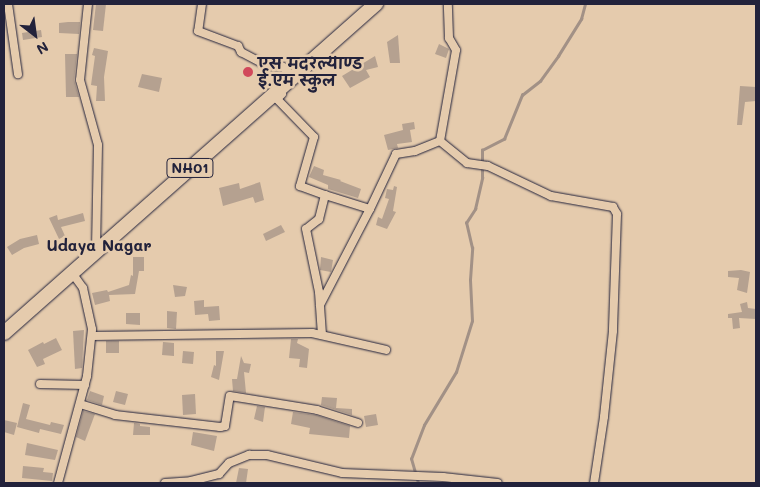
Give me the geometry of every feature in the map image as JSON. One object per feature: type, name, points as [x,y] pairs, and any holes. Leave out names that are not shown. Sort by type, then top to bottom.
[{"type":"highway","name":"NH01","points":[[4,333],[376,4]]},
{"type":"street","points":[[8,4],[18,74]]},
{"type":"street","points":[[88,4],[80,80],[98,145],[96,252]]},
{"type":"street","points":[[202,4],[198,31],[238,46],[241,52],[267,66],[283,67],[293,77]]},
{"type":"street","points":[[440,140],[456,50],[449,38],[448,4]]},
{"type":"street","points":[[311,63],[277,99],[314,137],[300,186],[370,209]]},
{"type":"street","points":[[320,304],[370,209],[396,154],[414,151],[440,140]]},
{"type":"street","points":[[440,140],[467,163],[488,166],[550,196],[613,207],[617,214],[613,331],[604,417],[594,483]]},
{"type":"street","points":[[322,335],[320,304],[306,228],[320,219],[325,195]]},
{"type":"street","points":[[58,483],[85,385],[92,336],[83,288],[72,273]]},
{"type":"street","points":[[92,336],[302,333],[322,335],[386,350]]},
{"type":"street","points":[[40,384],[85,385]]},
{"type":"street","points":[[80,404],[115,415],[220,427],[225,426],[230,396],[317,410],[358,423]]},
{"type":"street","points":[[165,483],[219,474],[229,463],[249,455],[267,456],[342,472],[443,477],[498,483]]},
{"type":"building","points":[[96,4],[106,4],[103,31],[93,30]]},
{"type":"building","points":[[80,22],[79,34],[59,33],[59,23]]},
{"type":"building","points":[[41,30],[42,37],[23,40],[22,33]]},
{"type":"building","points":[[398,35],[400,63],[390,63],[387,42]]},
{"type":"building","points":[[439,44],[449,49],[446,58],[435,54]]},
{"type":"building","points":[[94,48],[108,51],[104,77],[105,101],[96,101],[97,86],[91,85],[95,56],[92,55]]},
{"type":"building","points":[[65,54],[77,54],[74,80],[79,97],[66,97]]},
{"type":"building","points":[[375,56],[378,67],[366,70],[370,77],[350,88],[342,76]]},
{"type":"building","points":[[142,74],[162,78],[159,92],[138,87]]},
{"type":"building","points":[[740,86],[756,87],[756,101],[745,102],[742,125],[737,125]]},
{"type":"building","points":[[414,122],[415,129],[410,130],[412,142],[397,144],[398,148],[388,150],[384,135],[403,130],[402,124]]},
{"type":"building","points":[[314,166],[324,170],[323,175],[341,180],[361,189],[358,198],[328,189],[328,185],[309,177]]},
{"type":"building","points":[[260,182],[264,200],[255,203],[253,197],[223,206],[219,188],[239,183],[240,189]]},
{"type":"building","points":[[394,186],[397,187],[393,211],[396,212],[387,229],[376,225],[378,217],[382,219],[389,199],[385,198],[387,189],[393,190]]},
{"type":"building","points":[[83,213],[85,221],[61,227],[65,236],[59,239],[49,218],[57,215],[58,220]]},
{"type":"building","points":[[281,225],[285,232],[266,241],[263,234]]},
{"type":"building","points":[[37,235],[39,244],[24,248],[12,255],[7,247],[20,239]]},
{"type":"building","points":[[133,257],[144,257],[144,271],[139,271],[135,294],[109,295],[110,301],[95,305],[92,293],[107,290],[108,292],[129,285],[131,275],[133,276]]},
{"type":"building","points":[[321,257],[333,260],[331,272],[320,270]]},
{"type":"building","points":[[741,270],[750,272],[747,293],[737,290],[739,278],[728,277],[728,271]]},
{"type":"building","points":[[173,285],[187,287],[185,296],[175,297]]},
{"type":"building","points":[[204,300],[204,307],[219,306],[220,320],[209,321],[208,314],[195,315],[194,301]]},
{"type":"building","points":[[747,302],[748,308],[756,309],[756,319],[739,318],[740,328],[733,329],[732,318],[728,318],[728,314],[742,312],[740,304]]},
{"type":"building","points":[[167,311],[177,312],[176,329],[167,328]]},
{"type":"building","points":[[126,313],[140,313],[140,325],[126,324]]},
{"type":"building","points":[[84,330],[82,368],[75,369],[73,331]]},
{"type":"building","points":[[56,338],[62,350],[43,359],[45,364],[37,367],[28,350]]},
{"type":"building","points":[[291,339],[298,339],[297,343],[309,349],[307,368],[299,367],[300,359],[289,358]]},
{"type":"building","points":[[106,341],[119,341],[119,353],[106,353]]},
{"type":"building","points":[[163,342],[174,343],[174,356],[162,355]]},
{"type":"building","points":[[183,351],[194,352],[193,364],[182,363]]},
{"type":"building","points":[[216,351],[224,351],[219,380],[211,377],[214,365],[216,366]]},
{"type":"building","points":[[241,356],[244,363],[251,364],[249,373],[244,372],[246,393],[233,391],[232,379],[237,379]]},
{"type":"building","points":[[90,391],[104,396],[102,405],[87,400]]},
{"type":"building","points":[[116,391],[128,394],[125,405],[113,402]]},
{"type":"building","points":[[195,394],[196,414],[183,415],[182,395]]},
{"type":"building","points":[[322,397],[337,398],[336,408],[352,409],[352,415],[321,405]]},
{"type":"building","points":[[23,403],[30,405],[26,419],[50,425],[51,422],[64,425],[61,434],[40,429],[39,433],[17,427]]},
{"type":"building","points":[[257,406],[265,407],[263,422],[254,419]]},
{"type":"building","points":[[83,411],[95,414],[85,441],[76,437]]},
{"type":"building","points":[[293,412],[316,415],[350,426],[349,438],[309,434],[310,428],[291,424]]},
{"type":"building","points":[[376,414],[378,425],[366,427],[364,416]]},
{"type":"building","points":[[4,420],[17,423],[14,435],[4,432]]},
{"type":"building","points":[[134,423],[150,427],[150,435],[133,435]]},
{"type":"building","points":[[193,432],[217,436],[214,451],[191,445]]},
{"type":"building","points":[[27,443],[58,450],[55,460],[25,455]]},
{"type":"building","points":[[23,466],[44,468],[43,472],[53,473],[52,481],[22,478]]},
{"type":"building","points":[[239,468],[248,469],[246,483],[236,483]]},
{"type":"waterway","points":[[418,483],[411,459],[424,425],[456,372],[472,321],[470,280],[472,248],[466,223],[475,209],[482,178],[482,150],[504,139],[522,95],[540,81],[558,56],[581,19],[585,4]]},
{"type":"place","name":"एस मदरल्याण्ड ई.एम स्कुल","points":[[248,72]]},
{"type":"district","name":"Udaya Nagar","points":[[99,245]]}]
